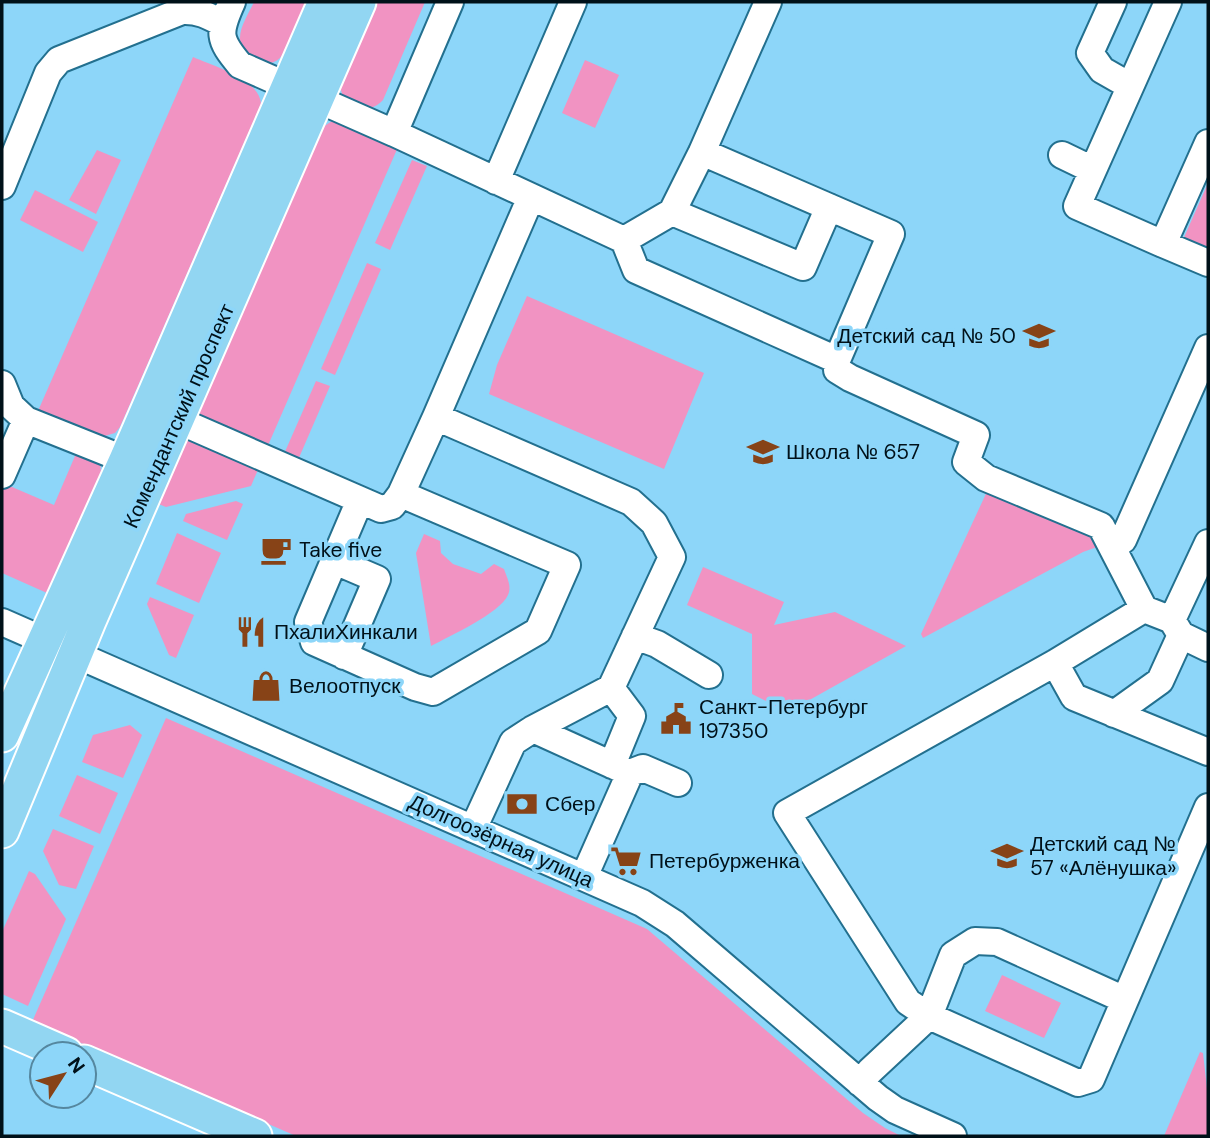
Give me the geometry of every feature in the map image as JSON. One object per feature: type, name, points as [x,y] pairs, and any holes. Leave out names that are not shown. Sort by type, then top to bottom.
[{"type":"main road","name":"Комендантский проспект","points":[[2,831],[177,420],[303,92],[325,2]]},
{"type":"main road","name":"Комендантский проспект","points":[[2,735],[126,460],[303,92],[359,2]]},
{"type":"main road","points":[[2,1026],[34,1040]]},
{"type":"main road","points":[[98,1068],[255,1136]]},
{"type":"street","points":[[394,133],[450,2]]},
{"type":"street","points":[[496,181],[573,2]]},
{"type":"street","points":[[624,240],[672,212],[702,152],[768,2]]},
{"type":"street","points":[[1113,2],[1090,52],[1102,70],[1130,86]]},
{"type":"street","points":[[1168,2],[1077,206],[1208,263]]},
{"type":"street","points":[[2,186],[48,72],[59,60],[182,11],[227,12],[224,46],[240,65],[624,240],[636,270],[837,360]]},
{"type":"street","points":[[1163,244],[1208,143]]},
{"type":"street","points":[[702,152],[891,234],[837,360],[837,370],[976,435],[966,462],[986,478],[1101,526],[1144,609],[1208,648]]},
{"type":"street","points":[[1062,155],[1093,170]]},
{"type":"street","points":[[177,420],[382,509],[392,506],[401,494],[436,417],[531,197]]},
{"type":"street","points":[[672,212],[803,267],[829,207]]},
{"type":"street","points":[[1112,546],[1123,540],[1208,348]]},
{"type":"street","points":[[2,384],[11,406],[26,420],[126,460]]},
{"type":"street","points":[[436,417],[631,502],[654,523],[672,557],[611,688],[513,742],[472,829]]},
{"type":"street","points":[[2,475],[26,420]]},
{"type":"street","points":[[360,500],[308,622],[314,642],[415,687],[433,692],[538,631],[567,565],[401,494]]},
{"type":"street","points":[[1114,714],[1160,681],[1176,628],[1208,543]]},
{"type":"street","points":[[335,561],[377,579],[344,656]]},
{"type":"street","points":[[1144,609],[1055,663],[787,813],[908,1002],[929,1016],[1077,1083],[1091,1079],[1208,807]]},
{"type":"street","name":"Долгоозёрная улица","points":[[2,622],[642,903],[675,924],[895,1110],[953,1136]]},
{"type":"street","points":[[635,636],[657,644],[709,675]]},
{"type":"street","points":[[1055,663],[1074,697],[1208,752]]},
{"type":"street","points":[[584,877],[621,769],[632,716],[611,688]]},
{"type":"street","points":[[533,729],[621,769],[643,768],[678,783]]},
{"type":"street","points":[[860,1083],[929,1016],[953,955],[975,942],[997,942],[1125,1000]]},
{"type":"shaded area","points":[[254,2],[306,2],[288,46],[274,62],[260,63],[254,60],[241,45],[241,29]]},
{"type":"shaded area","points":[[375,2],[425,2],[383,100],[368,108],[343,97],[339,83]]},
{"type":"shaded area","points":[[193,57],[223,69],[253,87],[261,104],[120,427],[115,433],[101,437],[38,411]]},
{"type":"shaded area","points":[[585,60],[619,75],[595,128],[562,113]]},
{"type":"shaded area","points":[[332,121],[341,122],[398,147],[266,450],[194,414],[317,131]]},
{"type":"shaded area","points":[[97,150],[121,160],[96,214],[69,200]]},
{"type":"shaded area","points":[[412,160],[427,166],[390,250],[375,243]]},
{"type":"shaded area","points":[[1208,183],[1208,255],[1182,242]]},
{"type":"shaded area","points":[[35,190],[98,222],[83,252],[20,220]]},
{"type":"shaded area","points":[[367,263],[381,269],[335,375],[321,369]]},
{"type":"shaded area","points":[[527,296],[704,373],[664,469],[489,394],[497,365]]},
{"type":"shaded area","points":[[316,381],[330,386],[298,460],[284,454]]},
{"type":"shaded area","points":[[184,437],[260,465],[251,486],[166,507],[156,503]]},
{"type":"shaded area","points":[[78,449],[100,461],[101,472],[47,593],[2,573],[2,491],[5,484],[54,505]]},
{"type":"shaded area","points":[[990,485],[1099,534],[1097,547],[923,638],[921,634]]},
{"type":"shaded area","points":[[236,501],[243,504],[227,540],[183,521],[186,514]]},
{"type":"shaded area","points":[[177,533],[221,553],[199,603],[156,584]]},
{"type":"shaded area","points":[[424,534],[440,541],[441,553],[453,564],[481,574],[494,564],[504,569],[509,582],[508,595],[495,609],[474,624],[431,646],[416,553]]},
{"type":"shaded area","points":[[703,567],[784,602],[774,625],[835,612],[906,646],[788,712],[752,694],[752,634],[687,605]]},
{"type":"shaded area","points":[[150,597],[194,615],[176,658],[169,655],[147,604]]},
{"type":"shaded area","points":[[166,718],[647,929],[863,1113],[901,1136],[296,1136],[98,1050],[98,1040],[74,1040],[32,1022]]},
{"type":"shaded area","points":[[130,725],[142,735],[123,778],[82,762],[93,735]]},
{"type":"shaded area","points":[[77,775],[118,793],[100,834],[59,816]]},
{"type":"shaded area","points":[[53,829],[94,846],[76,889],[59,885],[43,851]]},
{"type":"shaded area","points":[[29,871],[35,874],[66,919],[28,1006],[2,994],[2,932]]},
{"type":"shaded area","points":[[1002,975],[1061,1003],[1044,1038],[985,1011]]},
{"type":"shaded area","points":[[1200,1052],[1203,1053],[1208,1098],[1206,1136],[1164,1136]]},
{"type":"place","name":"Детский сад № 50","points":[[1039,336]]},
{"type":"place","name":"Школа № 657","points":[[763,452]]},
{"type":"place","name":"Take five","points":[[276,550]]},
{"type":"place","name":"ПхалиХинкали","points":[[251,632]]},
{"type":"place","name":"Велоотпуск","points":[[266,686]]},
{"type":"place","name":"Санкт-Петербург 197350","points":[[676,719]]},
{"type":"place","name":"Сбер","points":[[522,804]]},
{"type":"place","name":"Детский сад № 57 «Алёнушка»","points":[[1007,856]]},
{"type":"place","name":"Петербурженка","points":[[626,861]]}]
